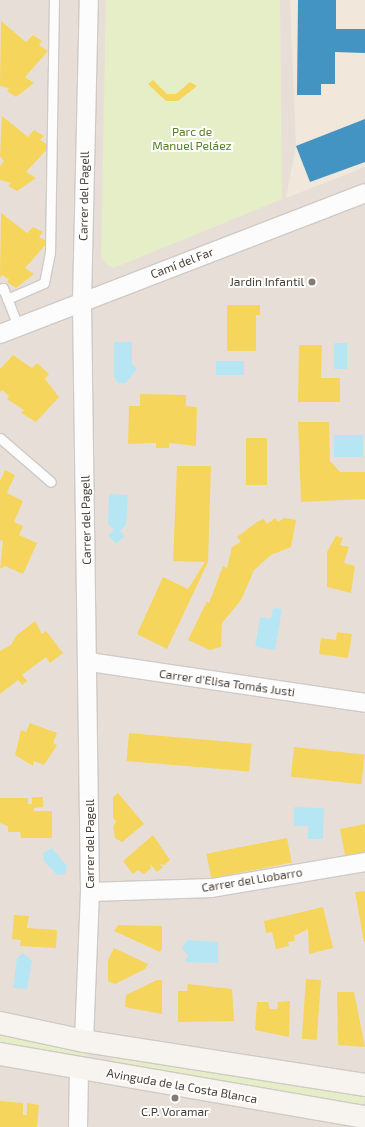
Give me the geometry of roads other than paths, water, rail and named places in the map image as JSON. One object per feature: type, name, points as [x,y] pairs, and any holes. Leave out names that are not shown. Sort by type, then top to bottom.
[{"type":"street","name":"Carrer del Pagell","points":[[84,1041],[90,892],[89,662],[82,301],[89,0]]},
{"type":"street","name":"Camí del Far","points":[[0,334],[82,301],[365,194]]},
{"type":"street","name":"Carrer d'Elisa Tomás Justi","points":[[89,662],[365,703]]},
{"type":"street","name":"Carrer del Llobarro","points":[[90,892],[212,888],[365,862]]},
{"type":"street","points":[[0,1024],[84,1041],[365,1085]]},
{"type":"street","name":"Avinguda de la Costa Blanca","points":[[0,1054],[79,1069],[365,1117]]},
{"type":"street","points":[[78,1127],[79,1069]]},
{"type":"lane","points":[[7,298],[44,283],[50,253],[54,0]]},
{"type":"lane","points":[[0,289],[7,298],[18,326]]},
{"type":"lane","points":[[0,438],[50,482]]},
{"type":"water","points":[[114,342],[132,342],[132,364],[137,369],[126,383],[118,383],[114,377]]},
{"type":"water","points":[[334,343],[347,343],[347,369],[334,369]]},
{"type":"water","points":[[216,361],[244,361],[244,375],[216,375]]},
{"type":"water","points":[[334,435],[363,435],[363,457],[334,457]]},
{"type":"water","points":[[109,494],[128,495],[126,525],[120,531],[125,536],[116,544],[108,535],[114,530],[108,524]]},
{"type":"water","points":[[273,608],[282,609],[275,650],[255,647],[260,617],[271,619]]},
{"type":"water","points":[[294,807],[324,808],[323,839],[308,839],[308,826],[294,826]]},
{"type":"water","points":[[52,848],[67,866],[65,874],[57,875],[44,861],[43,853]]},
{"type":"water","points":[[187,940],[218,942],[218,963],[185,962],[188,955],[182,949]]},
{"type":"water","points":[[23,953],[32,961],[27,989],[13,988],[17,958]]},
{"type":"place","name":"Jardin Infantil","points":[[312,282]]},
{"type":"place","name":"C.P. Voramar","points":[[175,1098]]},
{"type":"park label","name":"Parc de Manuel Peláez","points":[[192,139]]}]
